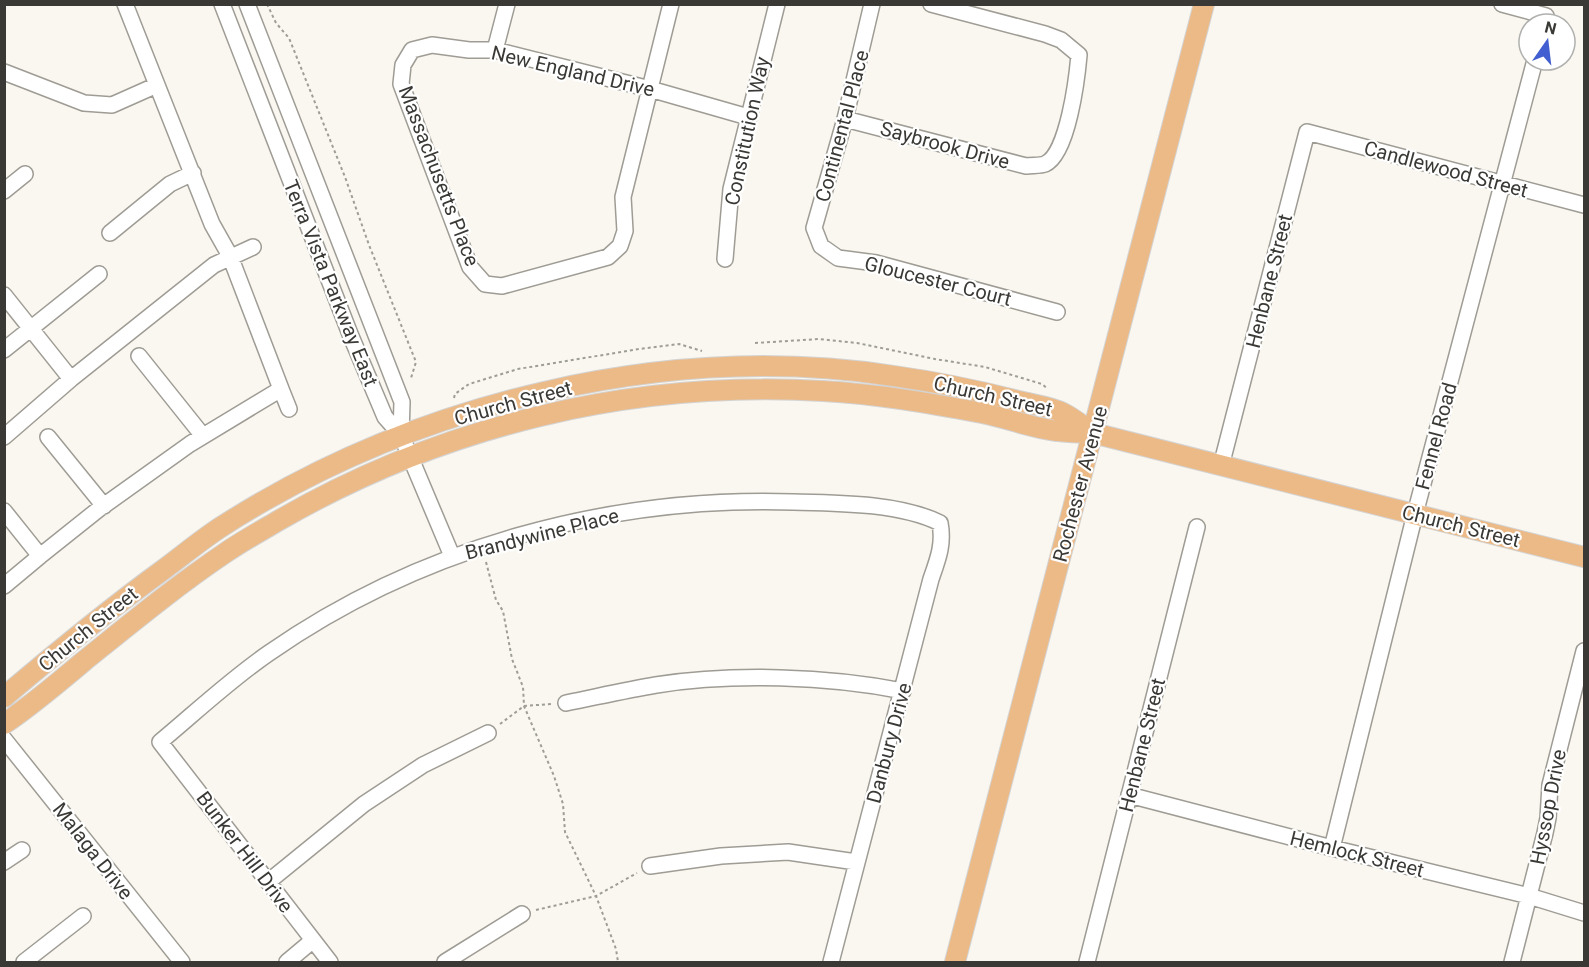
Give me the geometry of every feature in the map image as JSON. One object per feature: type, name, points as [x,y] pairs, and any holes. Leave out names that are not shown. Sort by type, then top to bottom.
[{"type":"main road","name":"Rochester Avenue","points":[[955,963],[1204,4]]},
{"type":"main road","name":"Church Street","points":[[4,697],[103,616],[218,529],[321,470],[401,435],[526,397],[630,376],[778,365],[878,373],[988,393],[1061,412],[1093,433]]},
{"type":"main road","name":"Church Street","points":[[4,724],[226,552],[304,506],[409,456],[474,434],[575,408],[708,390],[823,391],[884,396],[938,404],[1056,431],[1093,433],[1584,557]]},
{"type":"street","points":[[126,4],[212,224],[230,256],[289,409]]},
{"type":"street","name":"Terra Vista Parkway East","points":[[222,4],[350,334],[385,417],[401,435],[452,556]]},
{"type":"street","points":[[247,4],[402,402],[401,435]]},
{"type":"street","points":[[495,50],[507,4]]},
{"type":"street","points":[[650,89],[671,4]]},
{"type":"street","name":"Constitution Way","points":[[725,259],[730,189],[777,4]]},
{"type":"street","name":"Continental Place","points":[[821,246],[814,228],[845,119],[872,4]]},
{"type":"street","name":"Saybrook Drive","points":[[845,119],[1026,166],[1046,164],[1058,151],[1076,94],[1079,55],[1061,40],[1045,34],[931,4]]},
{"type":"street","points":[[1502,4],[1535,12]]},
{"type":"street","name":"New England Drive","points":[[403,65],[412,50],[432,45],[469,50],[495,50],[650,89],[748,117]]},
{"type":"street","name":"Massachusetts Place","points":[[403,65],[401,84],[470,267],[485,284],[502,286],[608,257],[620,246],[625,231],[623,196],[650,89]]},
{"type":"street","points":[[4,72],[84,103],[112,105],[157,86]]},
{"type":"street","name":"Fennel Road","points":[[1332,848],[1415,514],[1532,72]]},
{"type":"street","name":"Candlewood Street","points":[[1307,132],[1584,205]]},
{"type":"street","name":"Henbane Street","points":[[1221,466],[1307,132]]},
{"type":"street","points":[[110,233],[170,184],[193,173]]},
{"type":"street","points":[[4,190],[25,174]]},
{"type":"street","name":"Gloucester Court","points":[[821,246],[838,258],[876,263],[1057,312]]},
{"type":"street","points":[[4,437],[70,379],[209,269],[230,256],[253,247]]},
{"type":"street","points":[[4,350],[99,274]]},
{"type":"street","points":[[4,295],[70,379]]},
{"type":"street","points":[[139,356],[203,436]]},
{"type":"street","points":[[4,586],[104,506],[203,436],[281,389]]},
{"type":"street","points":[[48,437],[104,506]]},
{"type":"street","name":"Brandywine Place","points":[[160,742],[268,653],[317,622],[418,570],[486,544],[646,509],[741,500],[838,503],[893,509],[922,514],[940,523]]},
{"type":"street","points":[[4,511],[40,556]]},
{"type":"street","name":"Danbury Drive","points":[[831,963],[931,579],[942,551],[943,536],[940,523]]},
{"type":"street","name":"Henbane Street","points":[[1092,961],[1129,795],[1197,527]]},
{"type":"street","name":"Hyssop Drive","points":[[1512,963],[1548,818],[1550,785],[1584,651]]},
{"type":"street","points":[[566,703],[657,685],[741,677],[861,683],[903,691]]},
{"type":"street","points":[[268,882],[364,804],[423,765],[488,732]]},
{"type":"street","name":"Malaga Drive","points":[[4,739],[182,963]]},
{"type":"street","name":"Bunker Hill Drive","points":[[160,742],[330,963]]},
{"type":"street","name":"Hemlock Street","points":[[1129,795],[1529,896],[1584,913]]},
{"type":"street","points":[[4,862],[22,850]]},
{"type":"street","points":[[650,866],[721,856],[789,852],[856,862]]},
{"type":"street","points":[[445,963],[522,914]]},
{"type":"street","points":[[24,963],[83,915]]},
{"type":"street","points":[[286,963],[312,940]]},
{"type":"path","points":[[267,4],[276,23],[289,38],[345,177],[369,245],[416,362],[411,378]]},
{"type":"path","points":[[755,343],[819,339],[857,343],[985,367],[1042,384],[1049,390]]},
{"type":"path","points":[[453,401],[455,394],[469,384],[518,369],[679,344],[702,351]]},
{"type":"path","points":[[486,562],[496,600],[503,611],[512,659],[523,687],[524,706],[554,776],[562,804],[565,832],[596,896],[616,949],[618,963]]},
{"type":"path","points":[[488,732],[524,706],[566,703]]},
{"type":"path","points":[[522,914],[596,896],[650,866]]}]
